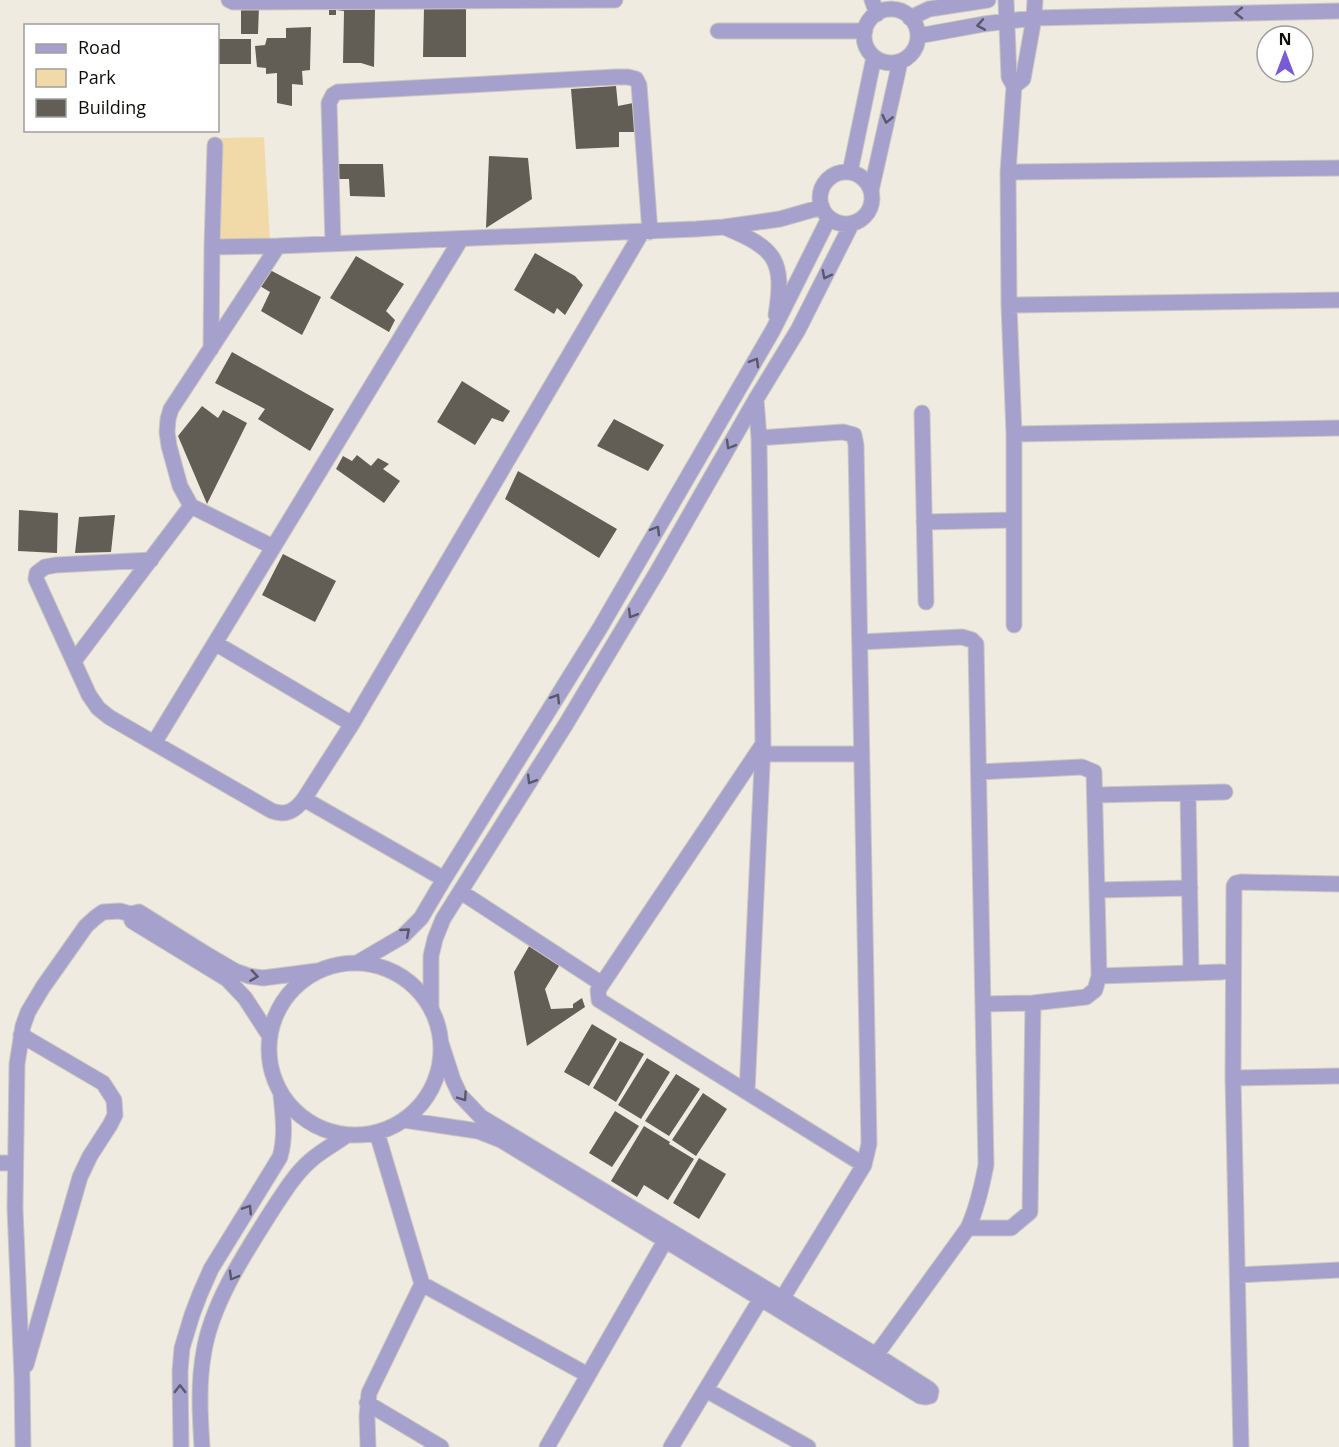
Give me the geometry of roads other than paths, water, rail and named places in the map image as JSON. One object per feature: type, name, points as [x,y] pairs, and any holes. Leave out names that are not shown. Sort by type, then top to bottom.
[{"type":"street","points":[[229,0],[233,2],[615,0]]},
{"type":"street","points":[[910,18],[929,9],[988,0]]},
{"type":"street","points":[[1006,0],[1009,77],[1014,87],[1008,172],[1009,304],[1014,434],[1014,625]]},
{"type":"street","points":[[1014,87],[1023,80],[1035,0]]},
{"type":"street","points":[[918,36],[1034,18],[1275,6],[1339,11]]},
{"type":"street","points":[[874,7],[884,11],[899,11],[910,18],[916,27],[918,36],[914,52],[908,58],[900,62],[882,62],[870,53],[866,44],[865,31],[874,7]]},
{"type":"street","points":[[718,31],[865,31]]},
{"type":"street","points":[[850,172],[874,57]]},
{"type":"street","points":[[871,191],[900,62]]},
{"type":"street","points":[[151,560],[56,565],[45,567],[37,573],[36,579],[89,695],[102,712],[154,743],[277,813],[289,813],[304,799],[352,724],[646,232],[639,85],[636,78],[616,77],[343,91],[333,95],[329,103],[333,244]]},
{"type":"street","points":[[211,349],[215,145]]},
{"type":"street","points":[[1008,172],[1339,168]]},
{"type":"street","points":[[841,172],[850,172],[864,178],[871,191],[872,200],[866,215],[860,220],[844,224],[836,222],[825,212],[820,198],[821,189],[833,176],[841,172]]},
{"type":"street","points":[[212,247],[646,232],[724,227],[825,212]]},
{"type":"street","points":[[357,963],[403,936],[421,918],[600,628],[776,325],[825,212]]},
{"type":"street","points":[[431,1008],[431,956],[443,919],[572,714],[657,572],[798,330],[852,223]]},
{"type":"street","points":[[724,227],[756,242],[767,250],[773,259],[780,280],[776,325]]},
{"type":"street","points":[[154,743],[461,239]]},
{"type":"street","points":[[273,547],[191,506],[180,486],[166,432],[171,409],[278,246]]},
{"type":"street","points":[[1009,304],[1339,300]]},
{"type":"street","points":[[776,325],[798,330]]},
{"type":"street","points":[[747,1092],[763,749],[759,438],[756,399]]},
{"type":"street","points":[[922,413],[926,602]]},
{"type":"street","points":[[1014,434],[1339,428]]},
{"type":"street","points":[[759,438],[843,432],[854,435],[856,445],[869,1144],[864,1165],[779,1303]]},
{"type":"street","points":[[74,661],[191,506]]},
{"type":"street","points":[[924,522],[1014,520]]},
{"type":"street","points":[[404,1120],[453,1126],[501,1140],[668,1236],[873,1360],[968,1228],[983,1183],[986,1165],[979,772],[976,644],[962,637],[860,642]]},
{"type":"street","points":[[215,643],[352,724]]},
{"type":"street","points":[[763,749],[862,754]]},
{"type":"street","points":[[763,749],[598,990],[599,1000],[864,1165]]},
{"type":"street","points":[[979,772],[1082,767],[1094,772],[1100,976],[1095,990],[1086,997],[1033,1003],[983,1004]]},
{"type":"street","points":[[1095,795],[1225,792]]},
{"type":"street","points":[[1188,793],[1191,972]]},
{"type":"street","points":[[304,799],[444,879]]},
{"type":"street","points":[[1241,1447],[1233,1078],[1234,884],[1241,882],[1339,884]]},
{"type":"street","points":[[1097,890],[1190,888]]},
{"type":"street","points":[[460,892],[602,984]]},
{"type":"street","points":[[23,1447],[15,1208],[8,1163],[21,1035],[28,1012],[38,995],[86,926],[103,912],[120,911],[129,915],[132,921],[227,979],[245,998],[269,1035]]},
{"type":"street","points":[[129,915],[139,912],[235,971],[249,976],[263,978],[317,971],[337,964],[357,963],[372,964],[400,975],[423,995],[431,1008],[453,1080],[460,1095],[481,1117],[668,1236]]},
{"type":"street","points":[[317,971],[297,985],[280,1004],[273,1019],[268,1051],[269,1066],[281,1095],[303,1118],[316,1127],[347,1135],[362,1135],[377,1132],[404,1120],[420,1105],[433,1087],[441,1058],[441,1043]]},
{"type":"street","points":[[1100,976],[1222,972]]},
{"type":"street","points":[[968,1228],[1011,1228],[1030,1212],[1033,1003]]},
{"type":"street","points":[[21,1035],[104,1083],[114,1100],[115,1115],[80,1177],[22,1377]]},
{"type":"street","points":[[1233,1078],[1339,1076]]},
{"type":"street","points":[[181,1447],[182,1348],[208,1275],[280,1157],[284,1133],[281,1095]]},
{"type":"street","points":[[368,1447],[367,1403],[369,1394],[422,1284],[377,1132]]},
{"type":"street","points":[[202,1447],[200,1378],[204,1350],[215,1311],[228,1284],[292,1180],[309,1161],[347,1135]]},
{"type":"street","points":[[547,1447],[668,1236]]},
{"type":"street","points":[[1238,1275],[1339,1270]]},
{"type":"street","points":[[422,1284],[588,1375]]},
{"type":"street","points":[[671,1447],[764,1294]]},
{"type":"street","points":[[706,1390],[808,1447]]},
{"type":"street","points":[[367,1403],[441,1447]]}]
